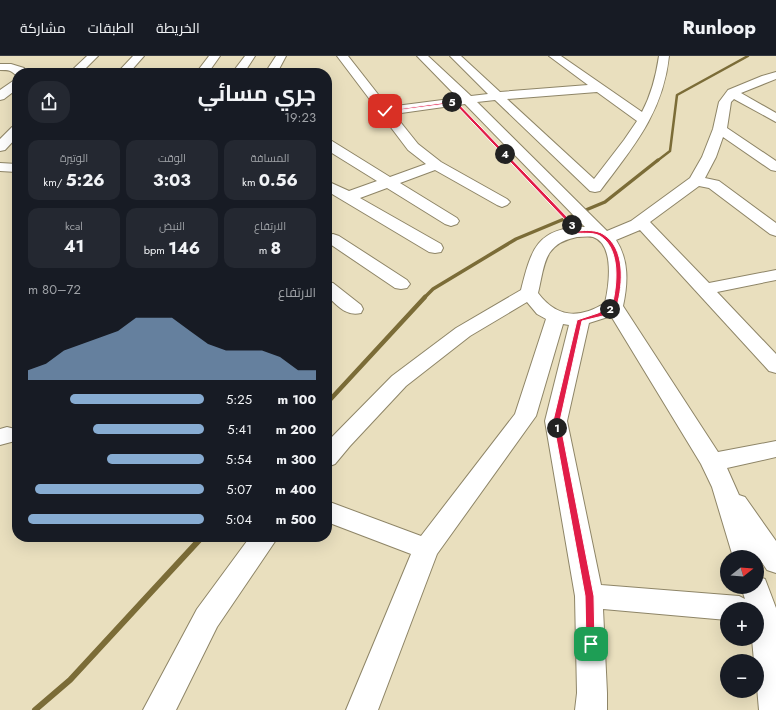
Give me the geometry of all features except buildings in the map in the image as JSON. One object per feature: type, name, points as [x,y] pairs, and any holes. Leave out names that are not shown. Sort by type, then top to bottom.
[{"type":"street","points":[[81,68],[93,56]]},
{"type":"street","points":[[128,68],[139,56]]},
{"type":"street","points":[[206,68],[215,56]]},
{"type":"street","points":[[242,68],[250,56]]},
{"type":"street","points":[[274,68],[281,56]]},
{"type":"street","points":[[342,56],[413,147],[436,165],[502,202]]},
{"type":"street","points":[[409,56],[530,180]]},
{"type":"street","points":[[422,56],[468,100],[564,206],[578,225],[589,232],[603,236],[611,244],[618,263],[617,297],[614,306],[600,315],[568,318],[544,311],[529,293]]},
{"type":"street","points":[[455,56],[595,188],[637,132],[654,104],[664,71],[664,56]]},
{"type":"street","points":[[554,56],[644,120]]},
{"type":"street","points":[[0,67],[12,68]]},
{"type":"street","points":[[603,236],[637,224],[696,181],[709,157],[720,129],[725,102],[732,93],[766,78],[776,76]]},
{"type":"street","points":[[0,96],[12,87]]},
{"type":"street","points":[[385,111],[498,96],[599,88]]},
{"type":"street","points":[[732,93],[776,118]]},
{"type":"street","points":[[762,110],[776,108]]},
{"type":"street","points":[[720,129],[776,166]]},
{"type":"street","points":[[0,147],[12,135]]},
{"type":"street","points":[[332,147],[451,221]]},
{"type":"street","points":[[348,197],[436,165]]},
{"type":"street","points":[[0,168],[12,168]]},
{"type":"street","points":[[696,181],[714,184],[776,231]]},
{"type":"street","points":[[332,188],[435,248]]},
{"type":"street","points":[[637,224],[646,226],[704,289],[772,356]]},
{"type":"street","points":[[332,452],[399,381],[464,332],[529,293],[536,265],[544,245],[578,225]]},
{"type":"street","points":[[332,226],[343,234],[332,240]]},
{"type":"street","points":[[332,242],[401,284]]},
{"type":"street","points":[[704,289],[776,275]]},
{"type":"street","points":[[332,291],[354,308]]},
{"type":"street","points":[[614,306],[712,462],[724,487],[744,550]]},
{"type":"street","points":[[362,710],[426,549],[525,416],[568,318]]},
{"type":"street","points":[[568,318],[556,421],[589,596],[592,693],[591,710]]},
{"type":"street","points":[[525,416],[556,421]]},
{"type":"street","points":[[712,462],[776,449]]},
{"type":"street","points":[[724,487],[776,562]]},
{"type":"street","points":[[332,513],[426,549]]},
{"type":"street","points":[[159,710],[207,618],[262,542]]},
{"type":"street","points":[[589,596],[720,604]]},
{"type":"street","points":[[764,643],[775,710]]},
{"type":"waterway","points":[[657,161],[670,151],[677,95],[748,56]]},
{"type":"waterway","points":[[425,297],[433,289],[516,239],[605,202],[658,160]]},
{"type":"waterway","points":[[332,398],[425,297]]},
{"type":"waterway","points":[[35,710],[70,680],[197,542]]},
{"type":"route","points":[[385,111],[455,102],[571,223],[577,232],[601,234],[611,244],[618,263],[617,297],[614,306],[600,315],[580,320],[556,421],[589,596],[591,644]]}]
